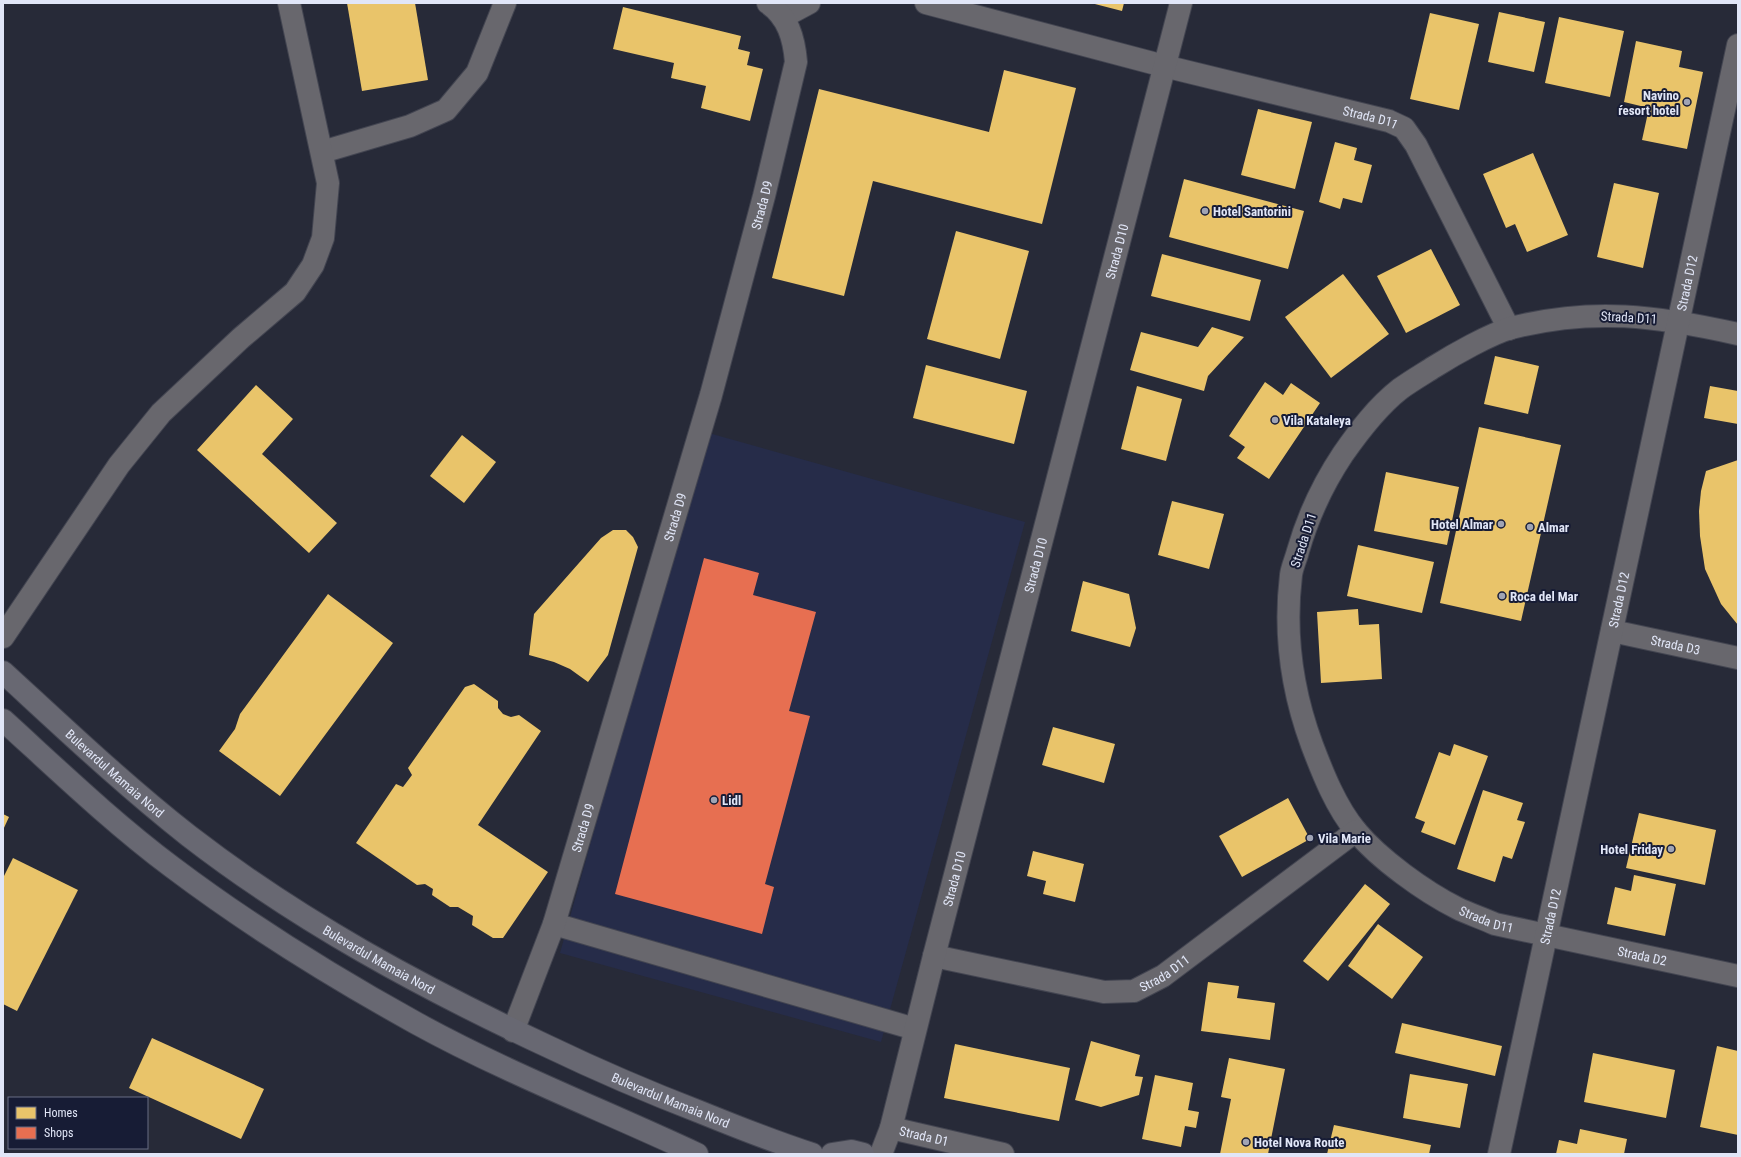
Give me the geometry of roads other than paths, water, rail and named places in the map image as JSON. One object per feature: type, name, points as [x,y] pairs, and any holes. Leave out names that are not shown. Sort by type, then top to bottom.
[{"type":"main road","name":"Bulevardul Mamaia Nord","points":[[3,672],[133,791],[191,837],[268,892],[368,954],[434,992],[610,1076],[776,1143],[812,1154]]},
{"type":"main road","points":[[3,720],[111,819],[171,866],[250,923],[328,972],[418,1023],[505,1068],[697,1154]]},
{"type":"main road","points":[[832,1154],[851,1151],[863,1154]]},
{"type":"street","points":[[3,637],[119,465],[161,412],[241,338],[295,292],[313,265],[323,238],[328,183],[289,3]]},
{"type":"street","points":[[322,152],[410,126],[446,110],[477,73],[505,3]]},
{"type":"street","points":[[775,10],[809,3]]},
{"type":"street","name":"Strada D11","points":[[926,3],[1164,66],[1389,121],[1404,128],[1416,145],[1509,329]]},
{"type":"street","name":"Strada D10","points":[[881,1154],[891,1128],[915,1029],[1181,3]]},
{"type":"street","name":"Strada D9","points":[[513,1031],[554,924],[709,402],[764,196],[796,62],[794,41],[775,10]]},
{"type":"street","name":"Strada D12","points":[[1499,1154],[1738,45]]},
{"type":"street","name":"Strada D11","points":[[1547,935],[1495,924],[1457,908],[1390,863],[1356,831],[1337,801],[1320,765],[1304,724],[1293,677],[1289,635],[1292,574],[1308,518],[1333,470],[1362,426],[1399,390],[1452,355],[1509,329],[1563,318],[1594,315],[1633,316],[1679,321],[1738,334]]},
{"type":"street","name":"Strada D3","points":[[1612,631],[1738,658]]},
{"type":"street","name":"Strada D11","points":[[934,956],[1104,992],[1134,991],[1163,976],[1356,831]]},
{"type":"street","points":[[554,924],[915,1029]]},
{"type":"street","name":"Strada D2","points":[[1547,935],[1738,976]]},
{"type":"street","name":"Strada D1","points":[[891,1128],[1003,1154]]},
{"type":"place","name":"Navino ŕesort hotel","points":[[1687,102]]},
{"type":"place","name":"Hotel Santorini","points":[[1205,211]]},
{"type":"place","name":"Vila Kataleya","points":[[1275,420]]},
{"type":"place","name":"Hotel Almar","points":[[1501,524]]},
{"type":"place","name":"Almar","points":[[1530,527]]},
{"type":"place","name":"Roca del Mar","points":[[1502,596]]},
{"type":"place","name":"Lidl","points":[[714,800]]},
{"type":"place","name":"Vila Marie","points":[[1310,838]]},
{"type":"place","name":"Hotel Friday","points":[[1671,849]]},
{"type":"place","name":"Hotel Nova Route","points":[[1246,1142]]}]
